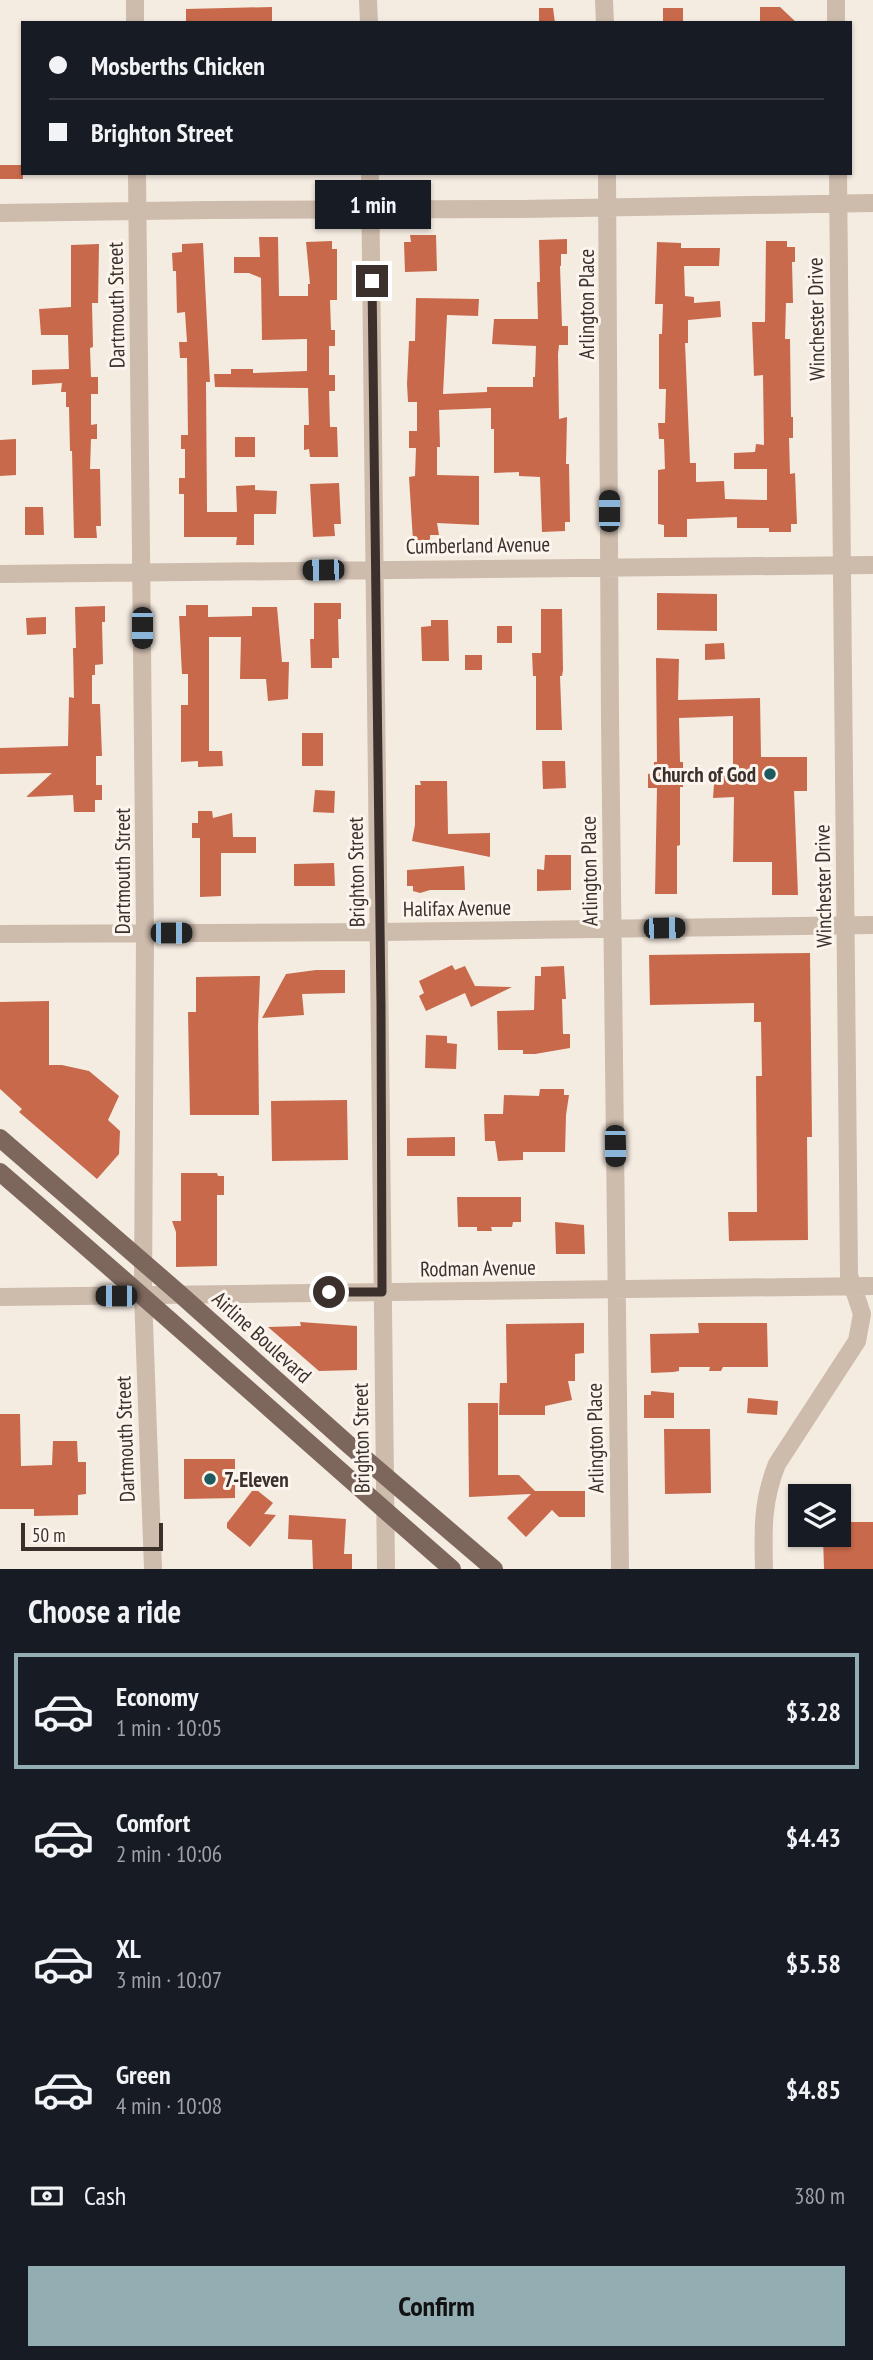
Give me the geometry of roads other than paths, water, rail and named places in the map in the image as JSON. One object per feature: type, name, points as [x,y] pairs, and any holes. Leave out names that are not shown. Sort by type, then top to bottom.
[{"type":"main road","name":"Airline Boulevard","points":[[0,1138],[494,1569]]},
{"type":"main road","points":[[0,1172],[452,1569]]},
{"type":"street","points":[[135,0],[135,21]]},
{"type":"street","points":[[368,0],[369,21]]},
{"type":"street","points":[[604,0],[605,21]]},
{"type":"street","points":[[836,0],[836,21]]},
{"type":"street","name":"Dartmouth Street","points":[[137,175],[145,934],[143,1295],[153,1569]]},
{"type":"street","name":"Brighton Street","points":[[370,175],[386,1569]]},
{"type":"street","name":"Arlington Place","points":[[607,175],[620,1569]]},
{"type":"street","name":"Winchester Drive","points":[[764,1569],[764,1504],[777,1464],[857,1341],[862,1314],[849,1275],[838,175]]},
{"type":"street","points":[[0,213],[873,203]]},
{"type":"street","name":"Cumberland Avenue","points":[[0,574],[873,565]]},
{"type":"street","name":"Halifax Avenue","points":[[0,934],[873,925]]},
{"type":"street","name":"Rodman Avenue","points":[[0,1297],[873,1286]]},
{"type":"place","name":"Church of God","points":[[770,774]]},
{"type":"place","name":"7-Eleven","points":[[210,1479]]}]
